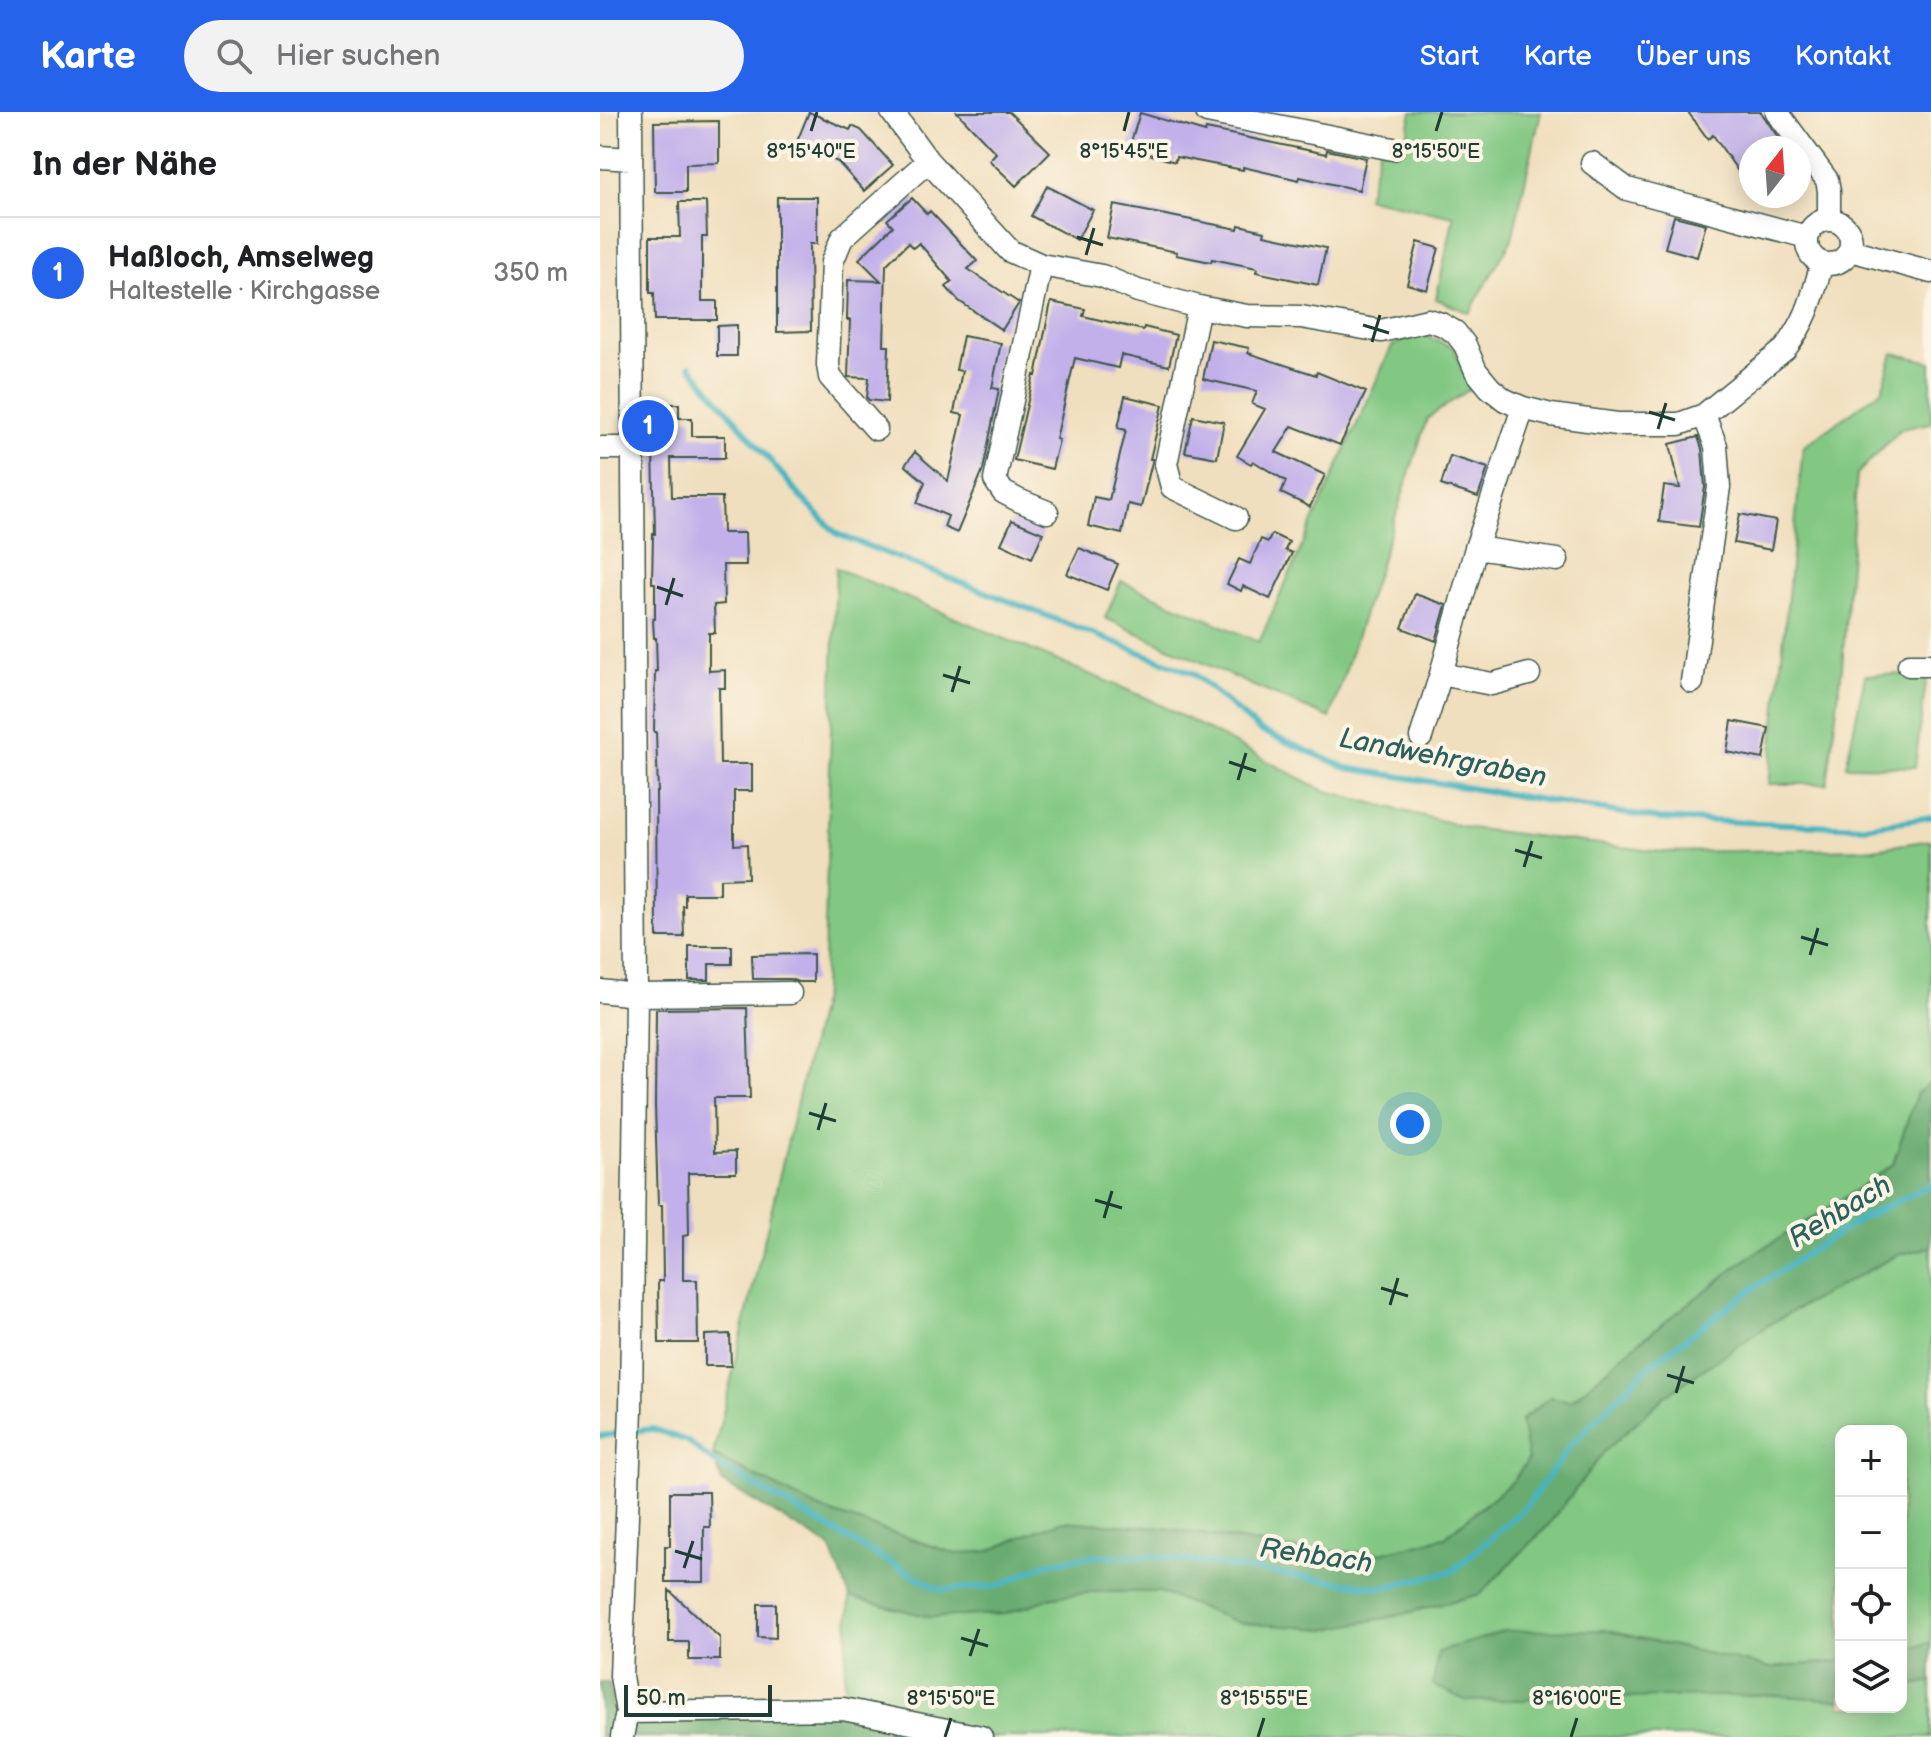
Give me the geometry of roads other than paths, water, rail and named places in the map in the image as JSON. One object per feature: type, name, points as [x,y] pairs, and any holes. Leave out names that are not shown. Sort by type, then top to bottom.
[{"type":"street","points":[[622,1737],[627,1712],[621,1676],[631,1409],[636,995],[631,112]]},
{"type":"street","points":[[892,112],[928,161],[1010,251],[1041,265],[1102,276],[1138,291],[1247,316],[1301,317],[1381,331],[1428,320],[1455,332],[1465,345],[1476,371],[1505,400],[1551,415],[1617,424],[1679,424],[1704,415],[1785,349],[1804,323],[1822,263]]},
{"type":"street","points":[[1207,112],[1393,149]]},
{"type":"street","points":[[1777,112],[1827,180],[1829,220]]},
{"type":"street","points":[[600,157],[631,159]]},
{"type":"street","points":[[876,429],[830,377],[832,262],[842,238],[928,161]]},
{"type":"street","points":[[1592,163],[1627,189],[1807,237]]},
{"type":"street","points":[[1829,220],[1845,226],[1850,233],[1850,250],[1836,263],[1822,263],[1812,256],[1807,237],[1815,224],[1829,220]]},
{"type":"street","points":[[1850,250],[1931,272]]},
{"type":"street","points":[[1041,265],[995,480],[1003,492],[1047,512]]},
{"type":"street","points":[[1199,307],[1166,464],[1172,487],[1236,518]]},
{"type":"street","points":[[1421,737],[1476,548],[1523,408]]},
{"type":"street","points":[[1692,682],[1719,487],[1716,446],[1704,415]]},
{"type":"street","points":[[600,448],[632,448]]},
{"type":"street","points":[[1476,548],[1557,560]]},
{"type":"street","points":[[1441,674],[1492,684],[1529,674]]},
{"type":"street","points":[[600,991],[636,995],[790,993]]},
{"type":"street","points":[[627,1712],[843,1709],[981,1737]]},
{"type":"waterway","name":"Landwehrgraben","points":[[690,366],[801,497],[837,534],[1193,673],[1259,730],[1347,768],[1659,819],[1864,827],[1931,817]]},
{"type":"waterway","name":"Rehbach","points":[[635,1431],[653,1429],[687,1441],[712,1461],[941,1590],[999,1586],[1047,1563],[1093,1556],[1161,1557],[1381,1588],[1453,1571],[1526,1507],[1570,1446],[1650,1365],[1754,1288],[1862,1218],[1931,1185]]},
{"type":"waterway","name":"Rehbach","points":[[600,1436],[624,1433]]},
{"type":"place","name":"Haßloch, Amselweg","points":[[648,426]]}]
